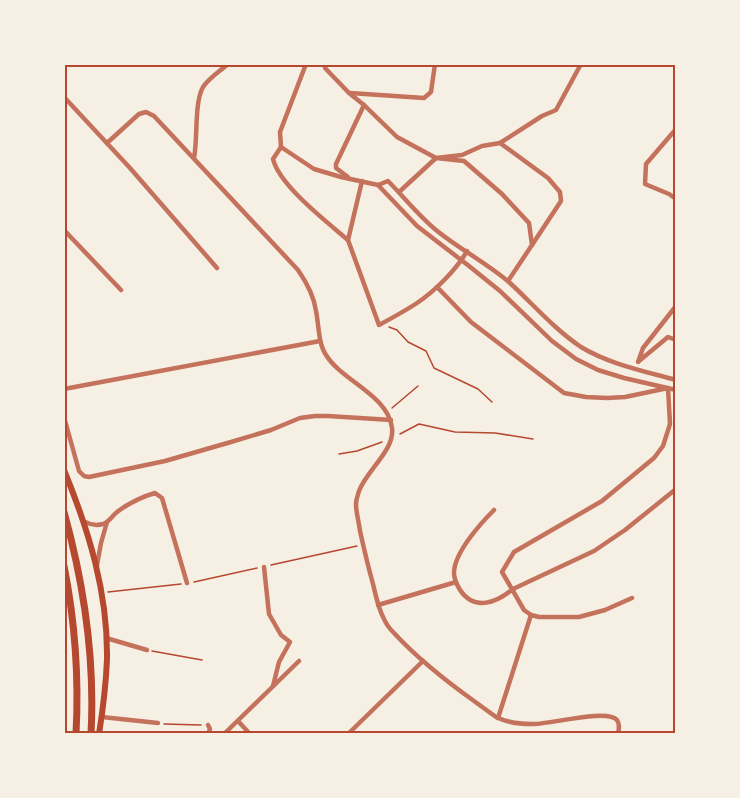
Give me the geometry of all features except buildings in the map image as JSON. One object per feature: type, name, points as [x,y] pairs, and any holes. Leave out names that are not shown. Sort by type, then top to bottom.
[{"type":"highway","points":[[64,512],[81,584],[90,655],[91,734]]},
{"type":"highway","points":[[64,566],[77,667],[76,734]]},
{"type":"highway","points":[[64,597],[74,633]]},
{"type":"main road","points":[[64,470],[84,522],[97,565],[101,592],[106,638],[106,677],[99,734]]},
{"type":"street","points":[[194,158],[202,89],[228,64]]},
{"type":"street","points":[[306,64],[280,132],[281,147],[273,159],[275,167],[300,198],[348,240],[380,325],[418,303],[437,287],[462,261],[467,251]]},
{"type":"street","points":[[325,64],[325,68],[349,93],[398,137],[436,158],[464,161],[502,194],[529,223],[532,245]]},
{"type":"street","points":[[349,93],[424,98],[431,92],[435,64]]},
{"type":"street","points":[[399,192],[436,158],[462,154],[482,146],[500,143],[542,116],[556,110],[581,64]]},
{"type":"street","points":[[64,97],[217,268]]},
{"type":"street","points":[[348,178],[336,168],[336,164],[364,105]]},
{"type":"street","points":[[107,143],[139,114],[146,112],[154,116],[298,270],[312,296],[320,341],[325,355],[380,403],[391,420],[392,438],[385,453],[365,479],[356,502],[363,545],[378,605],[384,620],[393,632],[423,661],[498,718],[533,724],[606,716],[617,720],[618,734]]},
{"type":"street","points":[[675,129],[646,164],[645,184],[675,199]]},
{"type":"street","points":[[500,143],[548,178],[560,192],[561,201],[508,281]]},
{"type":"street","points":[[281,147],[314,169],[378,184],[388,181],[437,231],[508,281],[558,330],[582,348],[610,360],[675,380]]},
{"type":"street","points":[[348,240],[362,181]]},
{"type":"street","points":[[378,184],[417,226],[500,291],[552,341],[576,359],[598,370],[675,390]]},
{"type":"street","points":[[64,230],[121,290]]},
{"type":"street","points":[[437,287],[471,322],[564,393],[607,398],[625,397],[668,388]]},
{"type":"street","points":[[634,368],[643,348],[675,306]]},
{"type":"street","points":[[638,362],[668,338],[675,340]]},
{"type":"street","points":[[64,389],[320,341]]},
{"type":"street","points":[[632,598],[594,614],[579,617],[539,618],[531,615],[519,603],[502,572],[514,552],[602,501],[654,458],[663,446],[670,424],[668,388]]},
{"type":"street","points":[[64,417],[79,471],[89,477],[176,458],[271,430],[300,418],[328,416],[391,420]]},
{"type":"street","points":[[494,510],[459,555],[453,573],[461,591],[474,602],[493,602],[594,551],[625,530],[675,489]]},
{"type":"street","points":[[84,522],[92,525],[107,522],[117,512],[141,496],[155,493],[162,498],[187,583]]},
{"type":"street","points":[[97,565],[107,522]]},
{"type":"street","points":[[264,567],[269,615],[281,635],[290,642],[279,662],[273,687]]},
{"type":"street","points":[[378,605],[456,582]]},
{"type":"street","points":[[498,718],[531,615]]},
{"type":"street","points":[[106,638],[147,650]]},
{"type":"street","points":[[224,734],[299,661]]},
{"type":"street","points":[[348,734],[423,661]]},
{"type":"street","points":[[102,717],[158,723]]},
{"type":"street","points":[[237,721],[250,734]]},
{"type":"street","points":[[208,725],[210,729],[208,734]]},
{"type":"path","points":[[380,325],[397,330],[408,342],[426,351],[434,368],[478,389],[492,402]]},
{"type":"path","points":[[386,413],[418,386]]},
{"type":"path","points":[[339,454],[392,438],[419,424],[455,432],[495,433],[533,440]]},
{"type":"path","points":[[101,592],[187,583],[363,545]]},
{"type":"path","points":[[147,650],[202,660]]},
{"type":"path","points":[[158,723],[208,725]]}]
